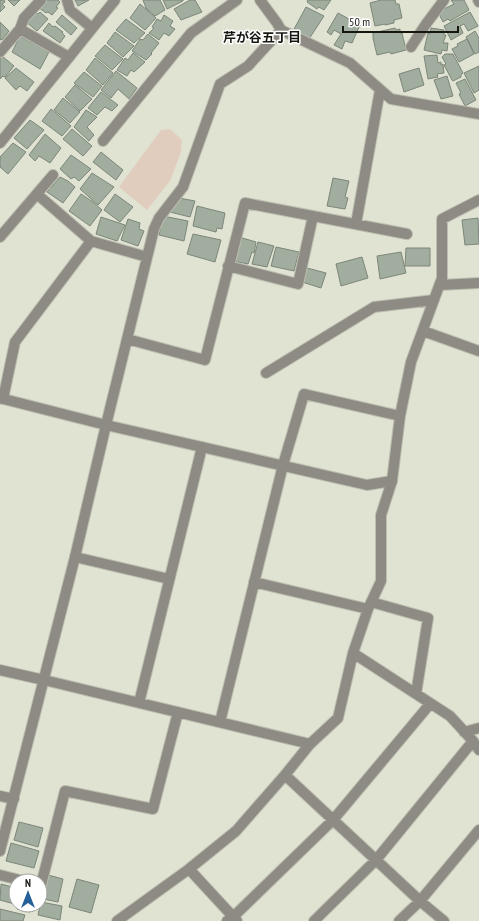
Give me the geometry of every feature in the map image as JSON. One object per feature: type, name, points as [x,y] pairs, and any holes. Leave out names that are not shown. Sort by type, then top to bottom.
[{"type":"street","points":[[1,48],[20,29],[24,18],[41,0]]},
{"type":"street","points":[[67,0],[70,10],[92,28]]},
{"type":"street","points":[[0,143],[115,0]]},
{"type":"street","points":[[103,141],[191,33],[237,0]]},
{"type":"street","points":[[260,0],[281,30],[350,63],[391,99],[479,114]]},
{"type":"street","points":[[411,46],[444,0]]},
{"type":"street","points":[[20,29],[69,57]]},
{"type":"street","points":[[0,851],[75,557],[154,229],[159,218],[183,187],[220,84],[248,66],[281,30]]},
{"type":"street","points":[[356,224],[380,90]]},
{"type":"street","points":[[0,237],[53,175]]},
{"type":"street","points":[[37,194],[91,241],[147,258]]},
{"type":"street","points":[[117,921],[189,869],[236,831],[310,744],[338,718],[353,653],[369,605],[381,581],[381,516],[392,481],[400,416],[411,362],[442,278],[442,219],[479,200]]},
{"type":"street","points":[[127,339],[205,360],[245,203],[407,234]]},
{"type":"street","points":[[228,266],[298,284],[314,216]]},
{"type":"street","points":[[91,241],[15,342],[2,398],[106,425],[367,484],[392,481]]},
{"type":"street","points":[[440,285],[479,283]]},
{"type":"street","points":[[266,373],[374,307],[434,300]]},
{"type":"street","points":[[422,331],[479,351]]},
{"type":"street","points":[[220,722],[283,465],[304,394],[400,416]]},
{"type":"street","points":[[139,703],[202,447]]},
{"type":"street","points":[[75,557],[169,579]]},
{"type":"street","points":[[254,582],[428,618],[416,694]]},
{"type":"street","points":[[353,653],[450,716],[473,741],[479,750]]},
{"type":"street","points":[[0,670],[310,744]]},
{"type":"street","points":[[189,869],[233,920],[333,820],[430,704]]},
{"type":"street","points":[[44,873],[65,791],[153,809],[178,712]]},
{"type":"street","points":[[464,732],[479,728]]},
{"type":"street","points":[[314,921],[376,860],[473,741]]},
{"type":"street","points":[[285,775],[420,901],[444,921]]},
{"type":"street","points":[[0,796],[14,799]]},
{"type":"street","points":[[400,921],[420,901],[479,830]]},
{"type":"shaded area","points":[[170,129],[182,140],[181,152],[170,181],[147,210],[119,187],[161,130]]},
{"type":"building","points":[[0,0],[4,0],[5,2],[2,4],[5,7],[0,12]]},
{"type":"building","points":[[8,0],[20,0],[14,6]]},
{"type":"building","points":[[45,0],[58,0],[60,2],[56,7],[58,8],[52,15],[39,8]]},
{"type":"building","points":[[75,0],[89,0],[78,6]]},
{"type":"building","points":[[143,0],[160,0],[165,10],[155,16],[146,8]]},
{"type":"building","points":[[163,0],[183,0],[183,1],[167,9]]},
{"type":"building","points":[[190,0],[195,0],[202,12],[181,20],[174,9]]},
{"type":"building","points":[[308,0],[331,0],[324,10],[319,7],[317,9],[307,2]]},
{"type":"building","points":[[381,0],[395,0],[396,4],[399,4],[402,18],[394,20],[394,23],[375,26],[370,3]]},
{"type":"building","points":[[451,0],[464,0],[469,10],[450,21],[448,19],[443,22],[438,12],[454,4]]},
{"type":"building","points":[[140,4],[156,18],[145,30],[130,18]]},
{"type":"building","points":[[306,7],[324,16],[309,39],[293,31]]},
{"type":"building","points":[[35,11],[38,14],[40,12],[48,19],[37,31],[26,22]]},
{"type":"building","points":[[470,12],[478,26],[468,31],[464,24],[460,26],[463,33],[451,40],[444,26]]},
{"type":"building","points":[[338,13],[360,25],[352,43],[345,41],[342,49],[334,45],[341,34],[334,30],[331,35],[327,32]]},
{"type":"building","points":[[62,15],[77,28],[71,35],[56,22]]},
{"type":"building","points":[[164,15],[173,21],[170,26],[175,29],[169,36],[164,33],[159,40],[149,33],[154,28],[152,27],[157,19],[161,21]]},
{"type":"building","points":[[126,19],[145,33],[134,43],[116,30]]},
{"type":"building","points":[[0,22],[9,31],[3,39],[0,40]]},
{"type":"building","points":[[49,23],[53,27],[55,26],[63,32],[62,33],[65,36],[60,43],[43,31]]},
{"type":"building","points":[[395,28],[396,30],[400,29],[400,33],[402,33],[406,50],[391,54],[390,52],[377,55],[373,33]]},
{"type":"building","points":[[431,28],[444,30],[444,35],[446,35],[443,43],[448,43],[447,51],[442,50],[441,54],[424,50],[428,33],[430,34]]},
{"type":"building","points":[[475,31],[479,38],[479,52],[475,54],[466,37]]},
{"type":"building","points":[[115,32],[134,46],[123,57],[107,43]]},
{"type":"building","points":[[148,34],[159,43],[146,60],[132,51],[140,39],[143,40]]},
{"type":"building","points":[[20,36],[49,52],[40,69],[12,52]]},
{"type":"building","points":[[467,39],[474,54],[459,62],[452,49],[458,46],[457,44]]},
{"type":"building","points":[[105,45],[123,59],[112,70],[95,56]]},
{"type":"building","points":[[133,53],[145,62],[134,72],[131,70],[127,76],[117,70],[125,58],[128,60]]},
{"type":"building","points":[[445,54],[453,54],[463,73],[461,77],[453,81],[444,65],[446,64],[442,57]]},
{"type":"building","points":[[437,55],[438,63],[441,62],[441,65],[443,64],[444,73],[437,74],[438,77],[428,79],[424,56]]},
{"type":"building","points":[[2,56],[14,66],[5,77],[3,76],[0,79],[0,58]]},
{"type":"building","points":[[95,58],[113,73],[103,85],[86,70]]},
{"type":"building","points":[[479,66],[479,90],[474,93],[464,73]]},
{"type":"building","points":[[16,68],[34,82],[27,91],[20,86],[16,90],[5,78]]},
{"type":"building","points":[[419,68],[424,85],[404,92],[399,74]]},
{"type":"building","points":[[116,71],[137,88],[129,99],[118,89],[111,98],[101,90]]},
{"type":"building","points":[[84,72],[102,86],[93,97],[74,83]]},
{"type":"building","points":[[447,76],[453,96],[441,99],[434,80]]},
{"type":"building","points":[[465,79],[476,100],[465,106],[459,94],[461,93],[456,83]]},
{"type":"building","points":[[75,85],[92,99],[80,111],[65,97]]},
{"type":"building","points":[[101,92],[118,105],[112,111],[105,107],[97,115],[88,108]]},
{"type":"building","points":[[63,98],[80,112],[70,123],[54,110]]},
{"type":"building","points":[[51,109],[71,126],[62,136],[42,121]]},
{"type":"building","points":[[86,110],[97,117],[87,127],[94,135],[89,141],[74,127]]},
{"type":"building","points":[[30,120],[44,130],[27,149],[14,138]]},
{"type":"building","points":[[72,129],[92,146],[83,156],[63,139]]},
{"type":"building","points":[[45,134],[61,148],[50,163],[39,156],[35,161],[29,155]]},
{"type":"building","points":[[13,143],[26,152],[8,174],[0,167],[0,157]]},
{"type":"building","points":[[101,152],[123,170],[116,180],[93,162]]},
{"type":"building","points":[[71,155],[91,169],[79,181],[74,177],[71,179],[60,169]]},
{"type":"building","points":[[92,173],[114,187],[98,205],[80,189]]},
{"type":"building","points":[[60,177],[75,187],[63,203],[47,192]]},
{"type":"building","points":[[333,178],[349,181],[345,197],[348,198],[345,209],[327,206]]},
{"type":"building","points":[[81,194],[102,210],[90,226],[69,211]]},
{"type":"building","points":[[115,194],[133,207],[120,222],[104,210]]},
{"type":"building","points":[[179,198],[195,201],[190,217],[170,212]]},
{"type":"building","points":[[197,206],[225,213],[222,229],[217,228],[216,232],[193,226]]},
{"type":"building","points":[[163,216],[188,221],[184,241],[159,235]]},
{"type":"building","points":[[101,217],[125,225],[117,241],[96,234]]},
{"type":"building","points":[[478,218],[479,244],[465,245],[462,220]]},
{"type":"building","points":[[128,219],[140,223],[139,229],[144,231],[138,246],[121,240]]},
{"type":"building","points":[[193,234],[221,240],[215,262],[187,254]]},
{"type":"building","points":[[239,237],[256,242],[254,253],[252,252],[248,264],[233,261]]},
{"type":"building","points":[[258,242],[274,246],[267,267],[252,264]]},
{"type":"building","points":[[276,247],[299,252],[294,271],[271,266]]},
{"type":"building","points":[[406,248],[430,248],[430,266],[405,266]]},
{"type":"building","points":[[401,252],[406,273],[380,279],[377,256]]},
{"type":"building","points":[[362,257],[368,278],[341,286],[336,264]]},
{"type":"building","points":[[307,268],[326,273],[321,288],[302,282]]},
{"type":"building","points":[[19,822],[43,828],[38,847],[14,840]]},
{"type":"building","points":[[11,843],[39,851],[34,868],[6,861]]},
{"type":"building","points":[[48,875],[63,879],[58,902],[48,900]]},
{"type":"building","points":[[77,879],[99,885],[91,913],[69,907]]},
{"type":"building","points":[[1,884],[8,886],[8,902],[0,900]]},
{"type":"building","points":[[48,903],[62,906],[60,920],[38,915],[38,913],[48,913]]},
{"type":"building","points":[[0,909],[8,911],[8,913],[25,915],[23,921],[0,921]]},
{"type":"district","name":"芹が谷五丁目","points":[[262,37]]}]
